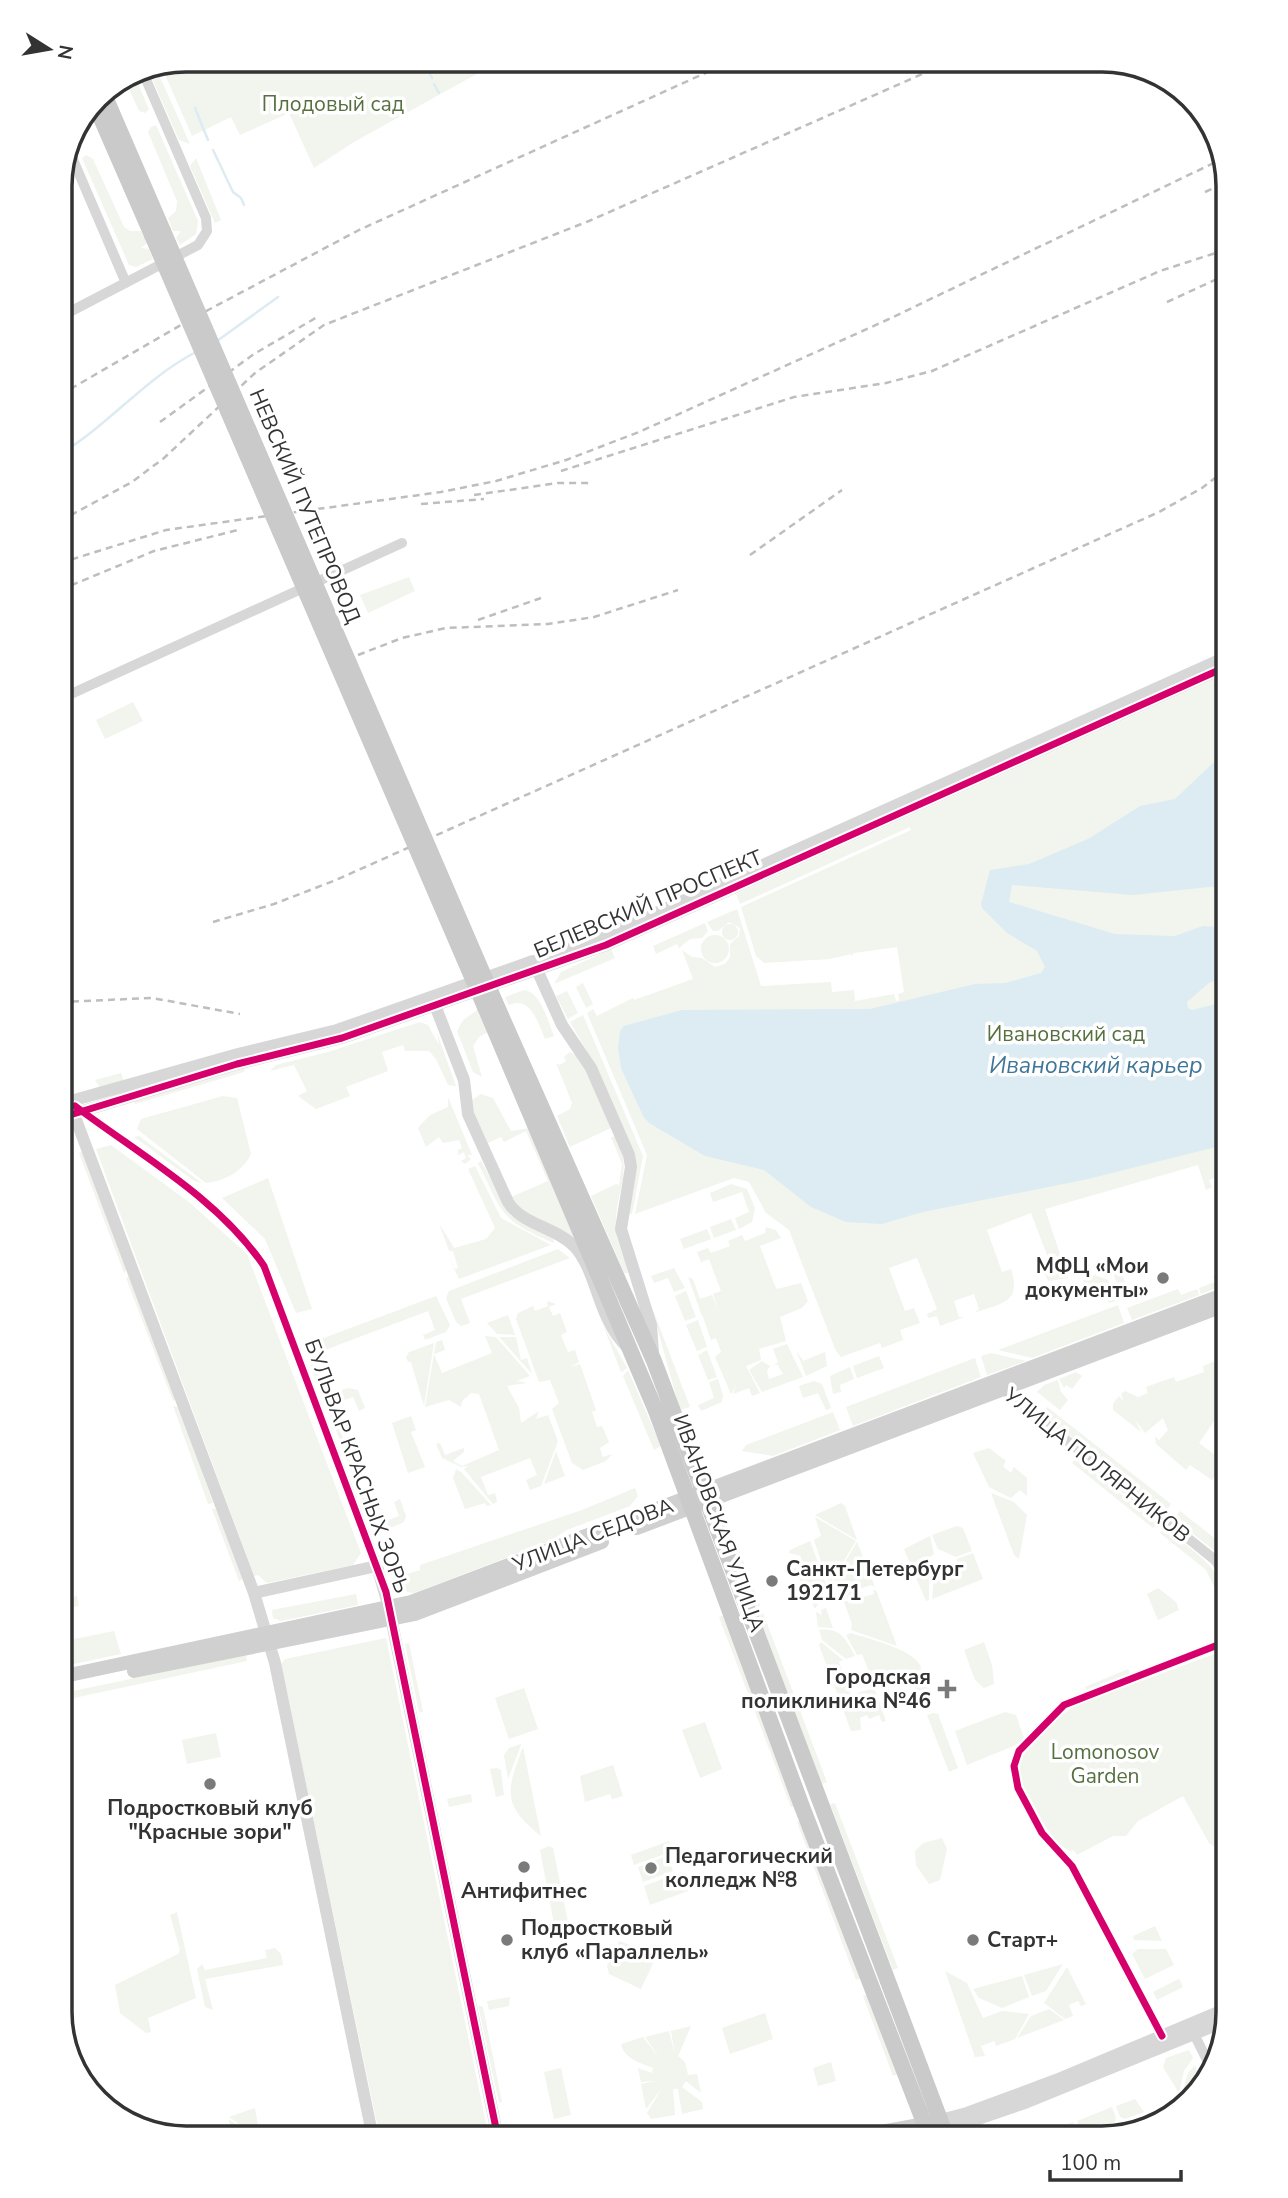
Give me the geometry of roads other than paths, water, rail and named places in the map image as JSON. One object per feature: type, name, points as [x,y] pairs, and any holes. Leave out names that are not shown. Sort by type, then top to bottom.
[{"type":"main road","name":"НЕВСКИЙ ПУТЕПРОВОД","points":[[107,104],[157,233]]},
{"type":"main road","name":"НЕВСКИЙ ПУТЕПРОВОД","points":[[99,113],[157,233],[462,939]]},
{"type":"main road","name":"ИВАНОВСКАЯ УЛИЦА","points":[[462,939],[634,1354],[801,1804],[934,2126]]},
{"type":"main road","name":"ИВАНОВСКАЯ УЛИЦА","points":[[490,1004],[654,1361],[934,2126]]},
{"type":"main road","name":"УЛИЦА СЕДОВА","points":[[998,1386],[1216,1298]]},
{"type":"main road","name":"УЛИЦА СЕДОВА","points":[[72,1675],[390,1614],[415,1614],[706,1497],[998,1386],[1216,1308]]},
{"type":"main road","name":"УЛИЦА СЕДОВА","points":[[72,1683],[267,1639]]},
{"type":"street","points":[[72,311],[198,245],[205,236],[207,224],[146,79]]},
{"type":"street","points":[[75,164],[126,283]]},
{"type":"street","points":[[72,694],[402,543]]},
{"type":"street","name":"БЕЛЕВСКИЙ ПРОСПЕКТ","points":[[535,965],[1216,660]]},
{"type":"street","name":"БЕЛЕВСКИЙ ПРОСПЕКТ","points":[[72,1107],[342,1038],[433,1001],[643,929],[1216,671]]},
{"type":"street","name":"ИВАНОВСКАЯ УЛИЦА","points":[[535,965],[562,1025],[592,1068],[629,1155],[631,1167],[621,1229],[650,1325],[654,1361]]},
{"type":"street","name":"ИВАНОВСКАЯ УЛИЦА","points":[[433,1001],[464,1080],[468,1114],[508,1202],[517,1213],[577,1249],[614,1334],[634,1354]]},
{"type":"street","name":"БУЛЬВАР КРАСНЫХ ЗОРЬ","points":[[72,1108],[225,1220],[244,1236],[264,1266],[377,1566],[390,1614],[496,2126]]},
{"type":"street","points":[[72,1110],[254,1593],[267,1639],[370,2126]]},
{"type":"street","points":[[623,1293],[634,1295],[639,1287]]},
{"type":"street","name":"УЛИЦА ПОЛЯРНИКОВ","points":[[998,1386],[1216,1563]]},
{"type":"street","points":[[254,1593],[377,1566]]},
{"type":"street","points":[[1162,2036],[1072,1866],[1049,1844],[1018,1788],[1014,1766],[1019,1751],[1064,1705],[1216,1646]]},
{"type":"street","points":[[952,2126],[1025,2103],[1192,2029],[1216,2015]]},
{"type":"street","points":[[945,2126],[967,2113],[1162,2036],[1215,2024]]},
{"type":"street","points":[[1192,2029],[1207,2059]]},
{"type":"water","name":"Ивановский карьер","points":[[1216,761],[1216,886],[1133,895],[1012,885],[1009,902],[1115,934],[1175,936],[1203,926],[1216,927],[1216,980],[1210,982],[1187,1002],[1188,1008],[1192,1010],[1216,1004],[1216,1147],[1088,1179],[923,1212],[882,1224],[846,1222],[811,1207],[764,1170],[705,1156],[649,1123],[643,1116],[621,1068],[618,1048],[620,1031],[624,1026],[682,1010],[870,1009],[975,984],[1005,983],[1041,973],[1045,967],[1037,951],[1007,933],[982,908],[990,870],[1029,864],[1088,839],[1140,806],[1175,799]]},
{"type":"waterway","points":[[429,72],[432,78]]},
{"type":"waterway","points":[[434,84],[439,93]]},
{"type":"waterway","points":[[195,108],[208,140]]},
{"type":"waterway","points":[[213,150],[233,192],[241,198],[244,205]]},
{"type":"waterway","points":[[217,341],[278,297]]},
{"type":"waterway","points":[[72,446],[160,375],[196,352]]},
{"type":"railway","points":[[72,388],[193,318],[359,230],[708,72]]},
{"type":"railway","points":[[72,514],[132,482],[164,458],[255,373],[324,325],[589,221],[927,72]]},
{"type":"railway","points":[[72,559],[166,530],[441,492],[496,481],[566,460],[639,432],[889,319],[1213,163]]},
{"type":"railway","points":[[1205,192],[1216,187]]},
{"type":"railway","points":[[561,471],[794,397],[886,383],[932,371],[1160,271],[1216,253]]},
{"type":"railway","points":[[1167,302],[1216,280]]},
{"type":"railway","points":[[160,422],[254,354],[319,316]]},
{"type":"railway","points":[[213,922],[274,904],[336,880],[1159,512],[1216,477]]},
{"type":"railway","points":[[474,495],[558,483],[593,483]]},
{"type":"railway","points":[[750,555],[842,490]]},
{"type":"railway","points":[[421,504],[484,499]]},
{"type":"railway","points":[[72,585],[154,551],[238,530]]},
{"type":"railway","points":[[358,655],[402,638],[446,628],[548,624],[594,617],[678,590]]},
{"type":"railway","points":[[478,620],[541,598]]},
{"type":"railway","points":[[72,1001],[152,998],[240,1014]]},
{"type":"place","name":"МФЦ «Мои документы»","points":[[1163,1278]]},
{"type":"place","name":"Санкт-Петербург 192171","points":[[772,1581]]},
{"type":"place","name":"Городская поликлиника №46","points":[[947,1689]]},
{"type":"place","name":"Подростковый клуб \"Красные зори\"","points":[[210,1784]]},
{"type":"place","name":"Антифитнес","points":[[524,1867]]},
{"type":"place","name":"Педагогический колледж №8","points":[[651,1868]]},
{"type":"place","name":"Подростковый клуб «Параллель»","points":[[507,1940]]},
{"type":"place","name":"Старт+","points":[[973,1940]]},
{"type":"park label","name":"Плодовый сад","points":[[333,104]]},
{"type":"park label","name":"Ивановский сад","points":[[1066,1034]]},
{"type":"park label","name":"Lomonosov Garden","points":[[1105,1764]]}]
